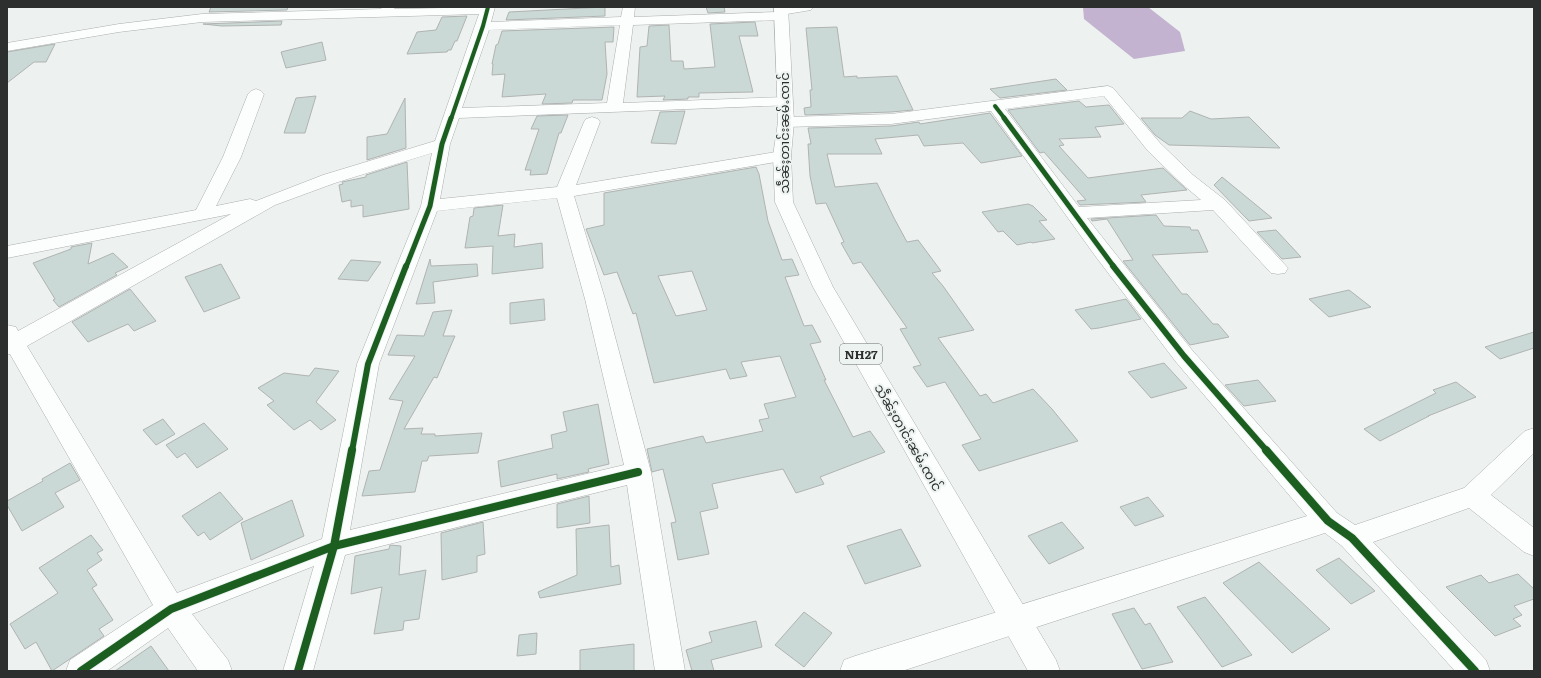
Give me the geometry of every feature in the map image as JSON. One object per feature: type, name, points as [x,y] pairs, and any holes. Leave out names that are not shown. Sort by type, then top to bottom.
[{"type":"main road","points":[[7,47],[155,23],[202,18],[294,12],[387,10],[486,14],[628,14],[781,11],[806,7]]},
{"type":"main road","name":"သဵၼ်ႈတၢင်းၼမ်ႉၸၢင်","points":[[781,11],[786,112],[782,156],[784,202],[823,287],[1045,671]]},
{"type":"main road","points":[[298,671],[334,546],[368,364],[430,206],[442,144],[486,14]]},
{"type":"main road","points":[[614,108],[628,14]]},
{"type":"main road","points":[[452,113],[614,108],[786,112],[891,119],[1108,90],[1154,147],[1187,179],[1218,204],[1278,268]]},
{"type":"main road","points":[[203,214],[232,157],[256,94]]},
{"type":"main road","points":[[995,106],[1074,213],[1184,356],[1328,521],[1352,538],[1475,671]]},
{"type":"main road","points":[[592,122],[564,192],[595,299],[638,472],[670,671]]},
{"type":"main road","points":[[217,671],[171,609],[9,341],[269,201],[329,179],[442,144]]},
{"type":"main road","points":[[430,206],[564,192],[782,156]]},
{"type":"main road","points":[[7,252],[269,201]]},
{"type":"main road","points":[[1074,213],[1218,204]]},
{"type":"main road","points":[[1352,538],[1473,496],[1534,438]]},
{"type":"main road","points":[[81,671],[171,609],[334,546],[638,472]]},
{"type":"main road","points":[[1473,496],[1534,544]]},
{"type":"main road","points":[[855,671],[1328,521]]},
{"type":"shaded area","points":[[1083,7],[1148,7],[1180,32],[1185,51],[1134,59],[1084,19]]},
{"type":"building","points":[[211,7],[288,7],[287,10],[209,12]]},
{"type":"building","points":[[605,7],[605,16],[506,20],[509,12]]},
{"type":"building","points":[[706,7],[724,7],[725,12],[708,13]]},
{"type":"building","points":[[467,16],[457,41],[455,41],[451,50],[448,50],[447,52],[407,54],[417,32],[436,30],[442,17]]},
{"type":"building","points":[[282,21],[281,25],[222,26],[203,24]]},
{"type":"building","points":[[755,22],[758,36],[739,36],[753,92],[699,93],[699,97],[688,97],[688,99],[663,100],[665,96],[637,97],[640,47],[647,46],[649,26],[669,25],[671,61],[683,61],[684,69],[715,67],[710,24]]},
{"type":"building","points":[[614,27],[613,42],[605,42],[607,74],[602,100],[573,100],[572,103],[542,104],[546,94],[502,97],[505,74],[492,75],[492,64],[496,45],[498,44],[502,31]]},
{"type":"building","points":[[837,27],[844,77],[857,76],[857,78],[897,76],[913,110],[805,115],[804,108],[811,107],[810,90],[812,90],[806,28]]},
{"type":"building","points":[[322,42],[326,60],[286,68],[281,52]]},
{"type":"building","points":[[55,44],[46,62],[34,62],[7,83],[7,52]]},
{"type":"building","points":[[1056,79],[1067,90],[1000,98],[990,89]]},
{"type":"building","points":[[316,96],[305,133],[284,133],[296,98]]},
{"type":"building","points":[[405,98],[406,148],[367,160],[367,137],[387,134]]},
{"type":"building","points":[[1079,101],[1086,107],[1109,105],[1124,124],[1095,127],[1101,137],[1059,139],[1064,145],[1059,146],[1088,178],[1163,168],[1187,190],[1141,195],[1146,202],[1080,205],[1077,201],[1086,200],[1044,152],[1040,153],[1008,110]]},
{"type":"building","points":[[685,111],[676,144],[651,143],[660,112]]},
{"type":"building","points":[[1190,111],[1211,119],[1249,117],[1280,148],[1169,145],[1155,135],[1141,118],[1182,118]]},
{"type":"building","points":[[990,113],[1022,156],[981,163],[963,143],[924,146],[918,135],[875,139],[882,154],[827,154],[835,187],[877,183],[907,242],[918,240],[941,271],[932,273],[974,330],[938,338],[980,396],[986,394],[993,403],[1033,389],[1052,409],[1078,441],[979,471],[962,445],[981,439],[945,382],[927,387],[913,367],[921,365],[900,329],[907,328],[861,262],[853,264],[841,243],[844,242],[826,203],[816,204],[810,176],[808,144],[811,144],[808,128],[891,126],[919,122],[920,124]]},
{"type":"building","points":[[568,115],[561,133],[559,133],[547,174],[530,175],[531,170],[525,170],[539,129],[531,129],[537,116]]},
{"type":"building","points":[[407,162],[409,209],[363,217],[363,205],[351,207],[351,200],[342,202],[339,185],[343,184],[342,182],[366,177],[366,175]]},
{"type":"building","points":[[756,167],[759,174],[768,221],[782,260],[792,259],[799,275],[785,277],[804,326],[812,325],[821,342],[810,344],[826,380],[824,380],[853,437],[870,431],[885,452],[820,477],[824,484],[796,493],[783,469],[712,484],[718,508],[700,512],[709,554],[678,560],[671,523],[676,522],[663,469],[652,472],[647,449],[703,436],[706,443],[763,431],[759,420],[769,418],[764,404],[796,397],[780,356],[741,362],[747,376],[730,379],[726,369],[654,383],[636,313],[633,314],[617,272],[604,275],[586,229],[604,225],[604,193]],"holes":[[[692,271],[707,310],[676,316],[658,276]]]},
{"type":"building","points":[[1222,177],[1272,218],[1249,221],[1214,185]]},
{"type":"building","points":[[1028,204],[1033,206],[1047,220],[1039,221],[1055,239],[1017,245],[1003,231],[998,232],[982,212]]},
{"type":"building","points":[[503,205],[498,236],[515,234],[514,247],[542,243],[543,268],[492,274],[493,246],[465,248],[470,217],[473,216],[474,208]]},
{"type":"building","points":[[1156,215],[1164,226],[1190,227],[1191,230],[1198,230],[1208,252],[1152,255],[1182,294],[1187,294],[1213,324],[1218,324],[1229,337],[1190,345],[1123,261],[1133,260],[1107,219],[1092,221],[1091,219]]},
{"type":"building","points":[[1276,230],[1301,257],[1282,259],[1257,232]]},
{"type":"building","points":[[92,243],[88,264],[113,253],[128,267],[115,273],[117,275],[59,307],[53,300],[55,299],[33,263],[71,249],[71,247]]},
{"type":"building","points":[[430,259],[431,266],[477,264],[478,276],[433,282],[435,303],[416,304]]},
{"type":"building","points":[[351,260],[381,262],[368,281],[338,279]]},
{"type":"building","points":[[221,264],[240,298],[204,312],[185,277]]},
{"type":"building","points":[[130,289],[156,321],[134,331],[128,324],[88,342],[72,322]]},
{"type":"building","points":[[1349,290],[1371,307],[1329,317],[1309,299]]},
{"type":"building","points":[[544,299],[545,320],[510,324],[510,303]]},
{"type":"building","points":[[1126,299],[1141,319],[1091,329],[1075,310]]},
{"type":"building","points":[[452,310],[443,336],[455,336],[437,378],[434,377],[404,429],[423,428],[421,434],[435,434],[435,436],[482,433],[478,453],[429,456],[427,461],[422,461],[415,492],[362,496],[369,471],[380,470],[403,401],[389,399],[415,356],[388,355],[397,335],[424,336],[433,312]]},
{"type":"building","points":[[1534,332],[1534,348],[1500,359],[1485,347]]},
{"type":"building","points":[[1164,363],[1187,388],[1151,398],[1128,372]]},
{"type":"building","points":[[315,368],[339,371],[316,402],[336,420],[321,430],[310,420],[294,430],[267,405],[274,401],[258,388],[284,373],[309,376]]},
{"type":"building","points":[[1258,380],[1276,401],[1244,406],[1225,385]]},
{"type":"building","points":[[1456,382],[1476,397],[1428,416],[1380,441],[1364,429],[1436,393],[1433,390]]},
{"type":"building","points":[[598,404],[609,464],[588,469],[589,472],[557,479],[557,474],[501,487],[498,461],[553,448],[551,435],[567,431],[563,412]]},
{"type":"building","points":[[163,419],[175,434],[156,445],[143,430]]},
{"type":"building","points":[[204,423],[228,449],[197,468],[185,453],[177,458],[166,445]]},
{"type":"building","points":[[70,463],[80,480],[55,493],[64,507],[22,531],[7,505],[7,501],[43,481],[42,479]]},
{"type":"building","points":[[220,492],[243,519],[210,540],[204,532],[198,536],[182,516]]},
{"type":"building","points":[[589,496],[590,523],[557,528],[557,504]]},
{"type":"building","points":[[1148,497],[1164,516],[1135,526],[1120,507]]},
{"type":"building","points":[[292,500],[304,536],[251,560],[241,523]]},
{"type":"building","points":[[483,522],[485,554],[477,556],[477,572],[442,580],[441,533]]},
{"type":"building","points":[[1062,522],[1084,548],[1049,564],[1028,536]]},
{"type":"building","points":[[609,525],[611,567],[619,565],[621,584],[540,598],[538,592],[577,575],[576,529]]},
{"type":"building","points":[[901,529],[921,566],[865,584],[847,546]]},
{"type":"building","points":[[91,535],[103,550],[97,553],[102,560],[87,570],[97,585],[92,588],[113,620],[99,629],[104,636],[52,671],[36,642],[25,649],[10,624],[58,593],[39,568]]},
{"type":"building","points":[[390,545],[401,546],[399,575],[426,570],[419,619],[404,621],[403,630],[374,634],[382,587],[351,594],[355,556],[389,549]]},
{"type":"building","points":[[1339,558],[1375,591],[1351,604],[1316,570]]},
{"type":"building","points":[[1259,562],[1330,629],[1292,653],[1223,583]]},
{"type":"building","points":[[1518,574],[1534,589],[1534,599],[1514,606],[1522,615],[1513,619],[1521,626],[1495,636],[1446,587],[1481,575],[1489,583]]},
{"type":"building","points":[[1205,597],[1252,655],[1222,667],[1177,607]]},
{"type":"building","points":[[1134,608],[1145,625],[1150,623],[1173,662],[1142,669],[1112,614]]},
{"type":"building","points":[[804,612],[832,633],[804,667],[775,645]]},
{"type":"building","points":[[756,621],[762,647],[711,660],[714,671],[692,671],[686,650],[712,642],[709,632]]},
{"type":"building","points":[[537,633],[536,654],[517,656],[519,635]]},
{"type":"building","points":[[634,644],[634,671],[580,671],[580,650]]},
{"type":"building","points":[[151,646],[169,671],[115,671]]},
{"type":"cycle path","points":[[298,671],[334,546],[368,364],[430,206],[442,144],[483,26],[488,7]]},
{"type":"cycle path","points":[[995,106],[1103,253],[1184,356],[1328,521],[1352,538],[1475,671]]},
{"type":"cycle path","points":[[81,671],[171,609],[334,546],[638,472]]}]
